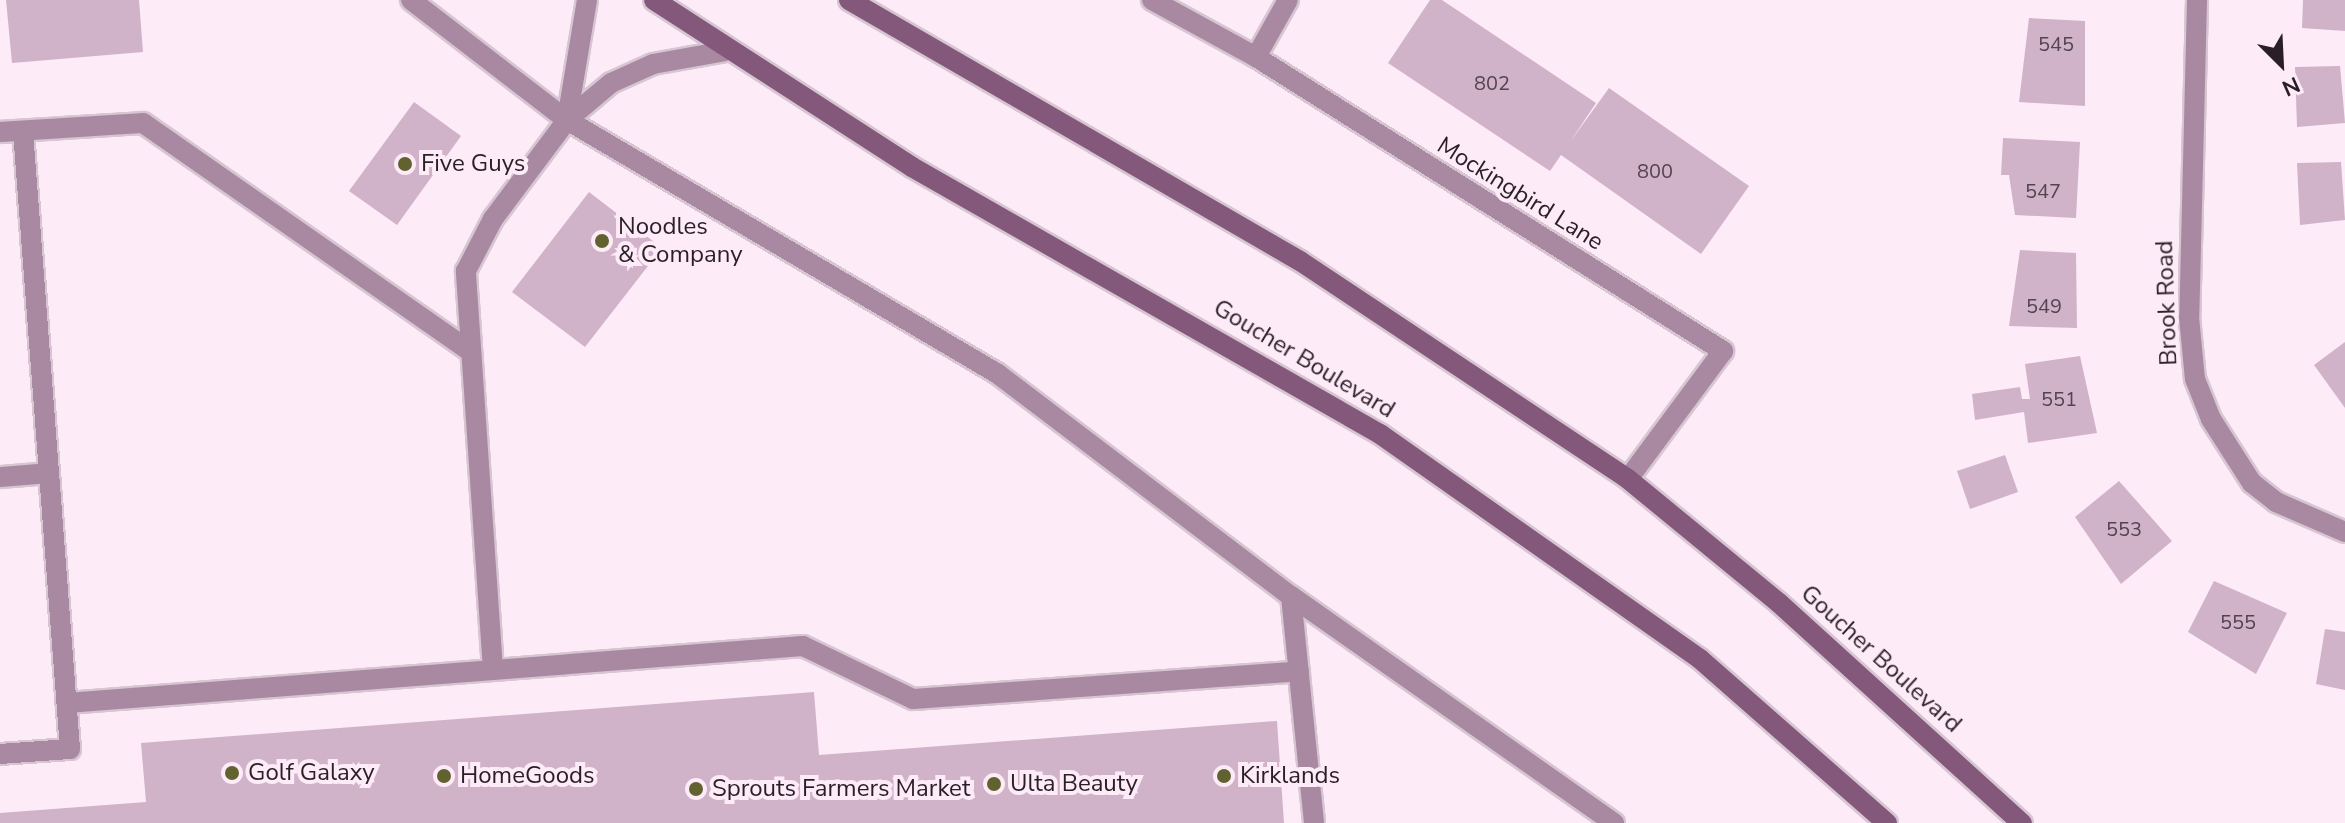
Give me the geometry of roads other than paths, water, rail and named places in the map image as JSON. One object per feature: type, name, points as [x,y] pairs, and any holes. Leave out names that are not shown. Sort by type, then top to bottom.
[{"type":"main road","name":"Goucher Boulevard","points":[[654,0],[725,51],[1380,434],[1700,659],[1887,823]]},
{"type":"main road","name":"Goucher Boulevard","points":[[849,0],[1326,277],[1628,479],[1790,612],[2022,823]]},
{"type":"street","points":[[411,0],[567,120],[998,374],[1291,596],[1614,823]]},
{"type":"street","points":[[567,120],[587,0]]},
{"type":"street","name":"Mockingbird Lane","points":[[1152,0],[1256,57],[1723,351],[1628,479]]},
{"type":"street","points":[[1256,57],[1288,0]]},
{"type":"street","name":"Brook Road","points":[[2197,0],[2189,317],[2195,379],[2211,419],[2252,483],[2276,502],[2345,532]]},
{"type":"street","points":[[493,670],[467,349],[466,271],[493,219],[567,120],[611,83],[653,64],[725,51]]},
{"type":"street","points":[[0,132],[143,123],[467,349]]},
{"type":"street","points":[[0,754],[70,749],[23,131]]},
{"type":"street","points":[[0,477],[49,473]]},
{"type":"street","points":[[1291,596],[1314,823]]},
{"type":"street","points":[[67,703],[803,646],[913,699],[1299,671]]},
{"type":"place","name":"Five Guys","points":[[405,164]]},
{"type":"place","name":"Noodles & Company","points":[[602,241]]},
{"type":"place","name":"Golf Galaxy","points":[[232,773]]},
{"type":"place","name":"HomeGoods","points":[[444,776]]},
{"type":"place","name":"Kirklands","points":[[1224,776]]},
{"type":"place","name":"Ulta Beauty","points":[[994,784]]},
{"type":"place","name":"Sprouts Farmers Market","points":[[696,789]]}]
